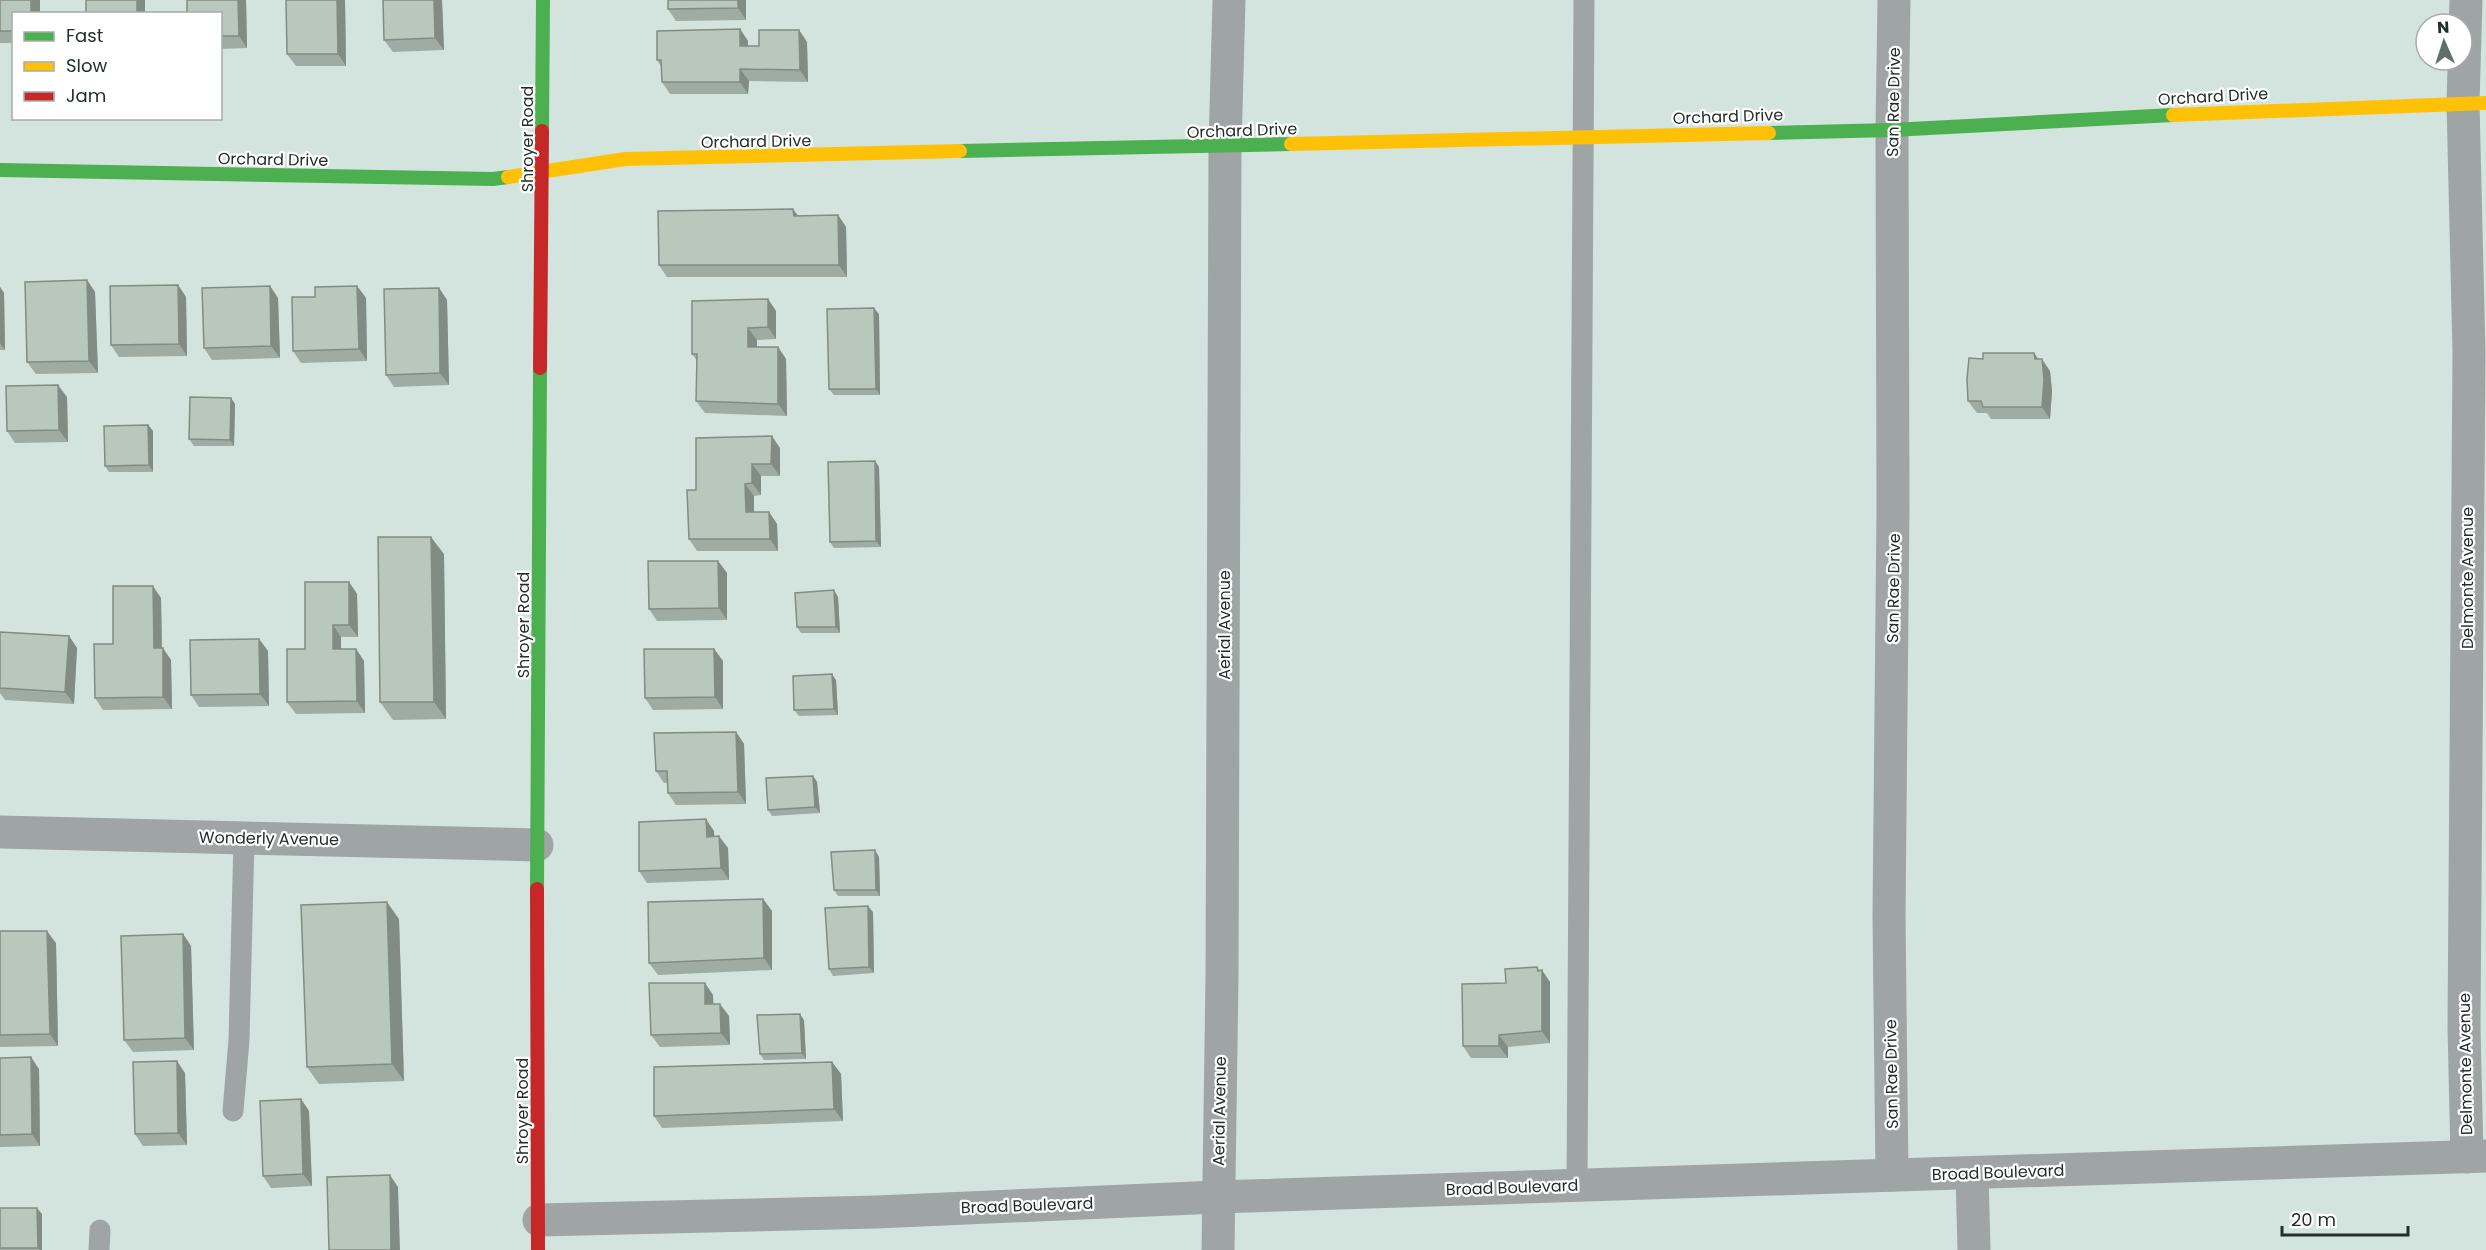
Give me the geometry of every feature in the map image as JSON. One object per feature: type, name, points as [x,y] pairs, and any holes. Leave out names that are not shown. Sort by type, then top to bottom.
[{"type":"street","name":"Shroyer Road","points":[[538,1235],[537,845],[543,0]]},
{"type":"street","name":"Aerial Avenue","points":[[1218,1250],[1222,977],[1225,147],[1229,0]]},
{"type":"street","name":"San Rae Drive","points":[[1892,1175],[1889,916],[1894,0]]},
{"type":"street","name":"Delmonte Avenue","points":[[2466,0],[2475,103],[2469,353],[2464,1027],[2476,1157]]},
{"type":"street","name":"Orchard Drive","points":[[0,170],[493,179],[625,159],[1892,130],[2225,111],[2475,103]]},
{"type":"street","name":"Wonderly Avenue","points":[[0,832],[537,845]]},
{"type":"street","name":"Broad Boulevard","points":[[538,1235],[877,1212],[1217,1197],[2476,1157]]},
{"type":"street","points":[[1972,1174],[1974,1250]]},
{"type":"lane","points":[[1577,1185],[1584,0]]},
{"type":"lane","points":[[233,1111],[239,1040],[244,838]]},
{"type":"building","points":[[0,0],[31,0],[31,12],[12,12],[12,31],[0,31]]},
{"type":"building","points":[[86,0],[137,0],[137,12],[86,12]]},
{"type":"building","points":[[187,0],[238,0],[239,36],[222,36],[222,12],[187,12]]},
{"type":"building","points":[[286,0],[337,0],[338,54],[287,54]]},
{"type":"building","points":[[383,0],[434,0],[435,38],[384,40]]},
{"type":"building","points":[[668,0],[738,0],[738,8],[668,9]]},
{"type":"building","points":[[740,29],[740,46],[759,46],[759,30],[799,30],[800,70],[740,69],[740,82],[662,82],[661,60],[657,60],[657,31]]},
{"type":"building","points":[[793,209],[794,216],[838,215],[839,265],[659,265],[658,211]]},
{"type":"building","points":[[87,280],[89,361],[27,362],[25,282]]},
{"type":"building","points":[[178,285],[179,344],[111,345],[110,286]]},
{"type":"building","points":[[270,286],[271,346],[204,348],[202,288]]},
{"type":"building","points":[[357,286],[359,349],[293,351],[292,297],[315,297],[315,287]]},
{"type":"building","points":[[439,288],[440,373],[386,375],[384,289]]},
{"type":"building","points":[[768,299],[768,327],[748,328],[748,347],[778,347],[778,404],[696,401],[697,354],[692,354],[692,301]]},
{"type":"building","points":[[874,308],[876,389],[829,389],[827,309]]},
{"type":"building","points":[[1983,353],[2034,353],[2035,359],[2042,359],[2044,379],[2042,407],[1983,407],[1981,401],[1968,401],[1969,358],[1983,359]]},
{"type":"building","points":[[58,385],[59,430],[7,431],[6,386]]},
{"type":"building","points":[[190,397],[231,398],[230,440],[189,439]]},
{"type":"building","points":[[148,425],[149,465],[105,466],[104,426]]},
{"type":"building","points":[[772,436],[771,464],[752,464],[752,483],[745,484],[746,512],[769,512],[770,539],[689,539],[687,490],[696,490],[696,438]]},
{"type":"building","points":[[875,461],[876,541],[830,542],[828,462]]},
{"type":"building","points":[[378,537],[431,537],[434,702],[380,702]]},
{"type":"building","points":[[648,561],[718,561],[719,608],[649,609]]},
{"type":"building","points":[[305,582],[349,582],[349,625],[333,625],[333,649],[356,649],[357,701],[287,702],[287,649],[305,649]]},
{"type":"building","points":[[113,586],[153,586],[154,648],[163,648],[163,697],[95,698],[94,644],[113,644]]},
{"type":"building","points":[[834,590],[836,627],[797,627],[795,593]]},
{"type":"building","points":[[0,632],[69,636],[65,692],[0,688]]},
{"type":"building","points":[[259,639],[260,694],[191,695],[190,640]]},
{"type":"building","points":[[644,649],[714,649],[715,697],[645,698]]},
{"type":"building","points":[[832,674],[834,709],[794,710],[793,676]]},
{"type":"building","points":[[736,732],[738,792],[668,793],[667,771],[656,771],[654,733]]},
{"type":"building","points":[[813,776],[815,807],[768,810],[766,778]]},
{"type":"building","points":[[706,819],[707,837],[719,836],[721,868],[639,871],[639,822]]},
{"type":"building","points":[[875,850],[876,890],[834,890],[831,852]]},
{"type":"building","points":[[763,899],[764,958],[649,963],[648,902]]},
{"type":"building","points":[[387,902],[392,1064],[307,1067],[301,905]]},
{"type":"building","points":[[868,906],[869,967],[829,969],[825,908]]},
{"type":"building","points":[[0,931],[47,931],[50,1034],[0,1035]]},
{"type":"building","points":[[183,934],[185,1038],[124,1040],[121,936]]},
{"type":"building","points":[[1537,967],[1538,971],[1542,970],[1542,1031],[1499,1035],[1499,1046],[1463,1046],[1462,984],[1506,983],[1505,969]]},
{"type":"building","points":[[649,983],[705,983],[705,1004],[720,1004],[721,1033],[651,1035]]},
{"type":"building","points":[[800,1014],[802,1053],[760,1054],[757,1015]]},
{"type":"building","points":[[31,1057],[32,1134],[0,1135],[0,1058]]},
{"type":"building","points":[[177,1061],[178,1133],[135,1134],[133,1062]]},
{"type":"building","points":[[832,1062],[834,1109],[654,1116],[654,1067]]},
{"type":"building","points":[[301,1099],[303,1174],[263,1176],[260,1101]]},
{"type":"building","points":[[390,1175],[391,1250],[329,1250],[327,1177]]},
{"type":"building","points":[[0,1208],[37,1208],[38,1248],[0,1248]]},
{"type":"traffic: fast","points":[[542,131],[543,0]]},
{"type":"traffic: fast","points":[[1769,133],[1892,130],[2173,115]]},
{"type":"traffic: fast","points":[[960,151],[1291,144]]},
{"type":"traffic: fast","points":[[0,170],[493,179],[508,177]]},
{"type":"traffic: fast","points":[[537,889],[540,368]]},
{"type":"traffic: slow","points":[[2173,115],[2486,103]]},
{"type":"traffic: slow","points":[[1291,144],[1769,133]]},
{"type":"traffic: slow","points":[[508,177],[625,159],[960,151]]},
{"type":"traffic: jam","points":[[540,368],[542,131]]},
{"type":"traffic: jam","points":[[537,889],[538,1250]]}]
